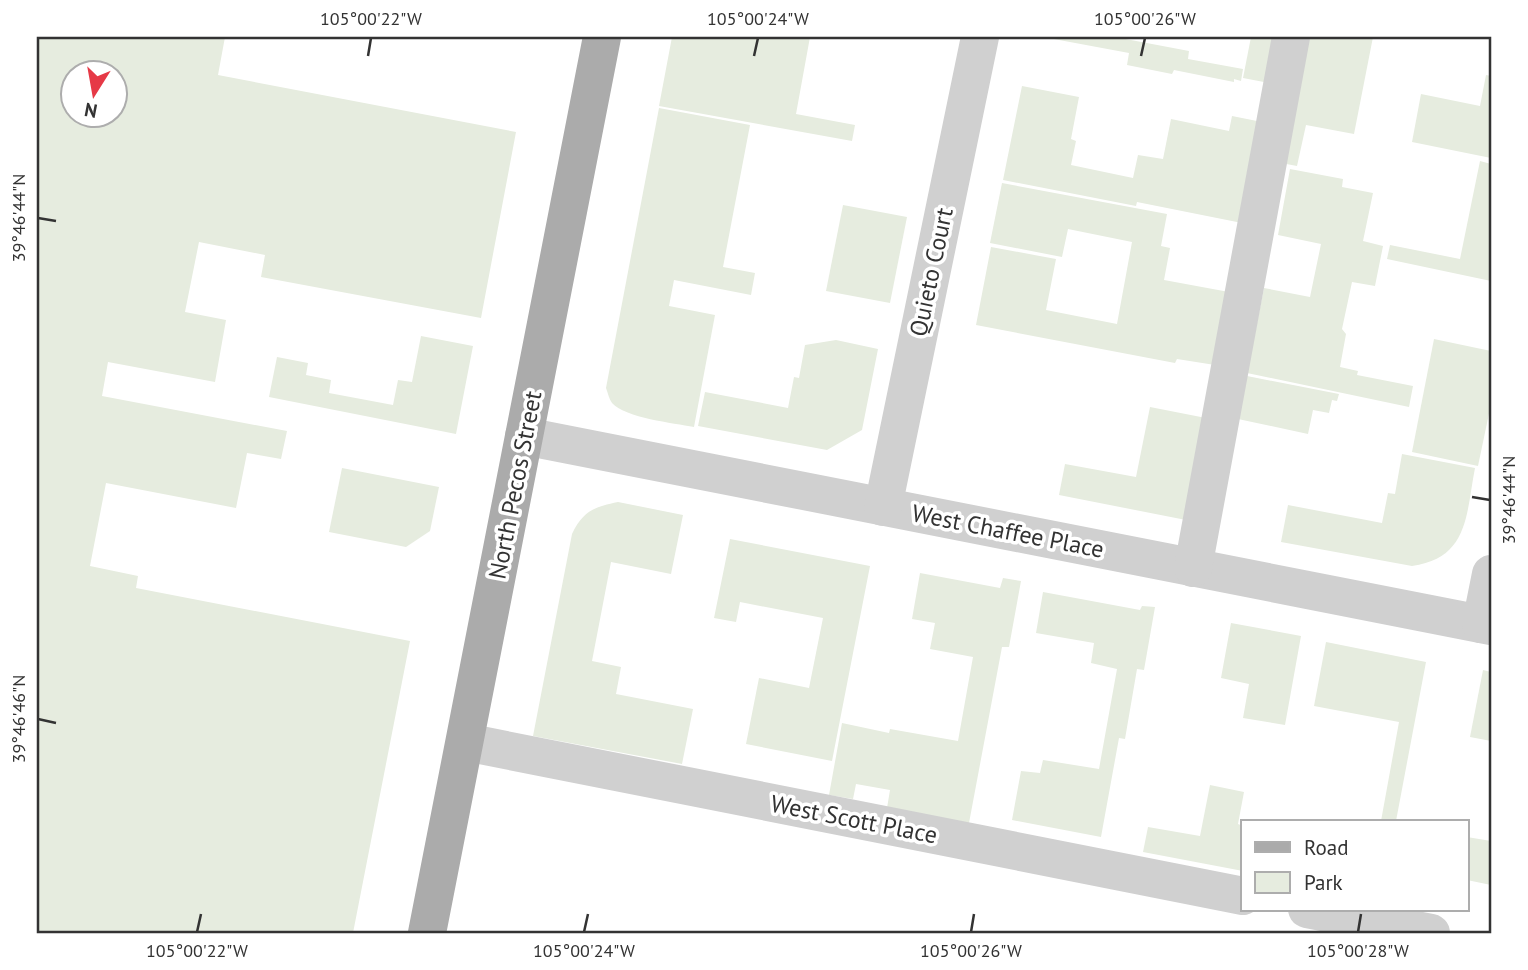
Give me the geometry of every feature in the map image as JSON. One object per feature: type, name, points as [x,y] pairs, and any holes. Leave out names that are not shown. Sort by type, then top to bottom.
[{"type":"main road","name":"North Pecos Street","points":[[427,933],[602,37]]},
{"type":"street","name":"Quieto Court","points":[[883,507],[980,37]]},
{"type":"street","points":[[1193,568],[1291,37]]},
{"type":"street","name":"West Chaffee Place","points":[[524,436],[1486,625]]},
{"type":"street","points":[[1486,625],[1491,574]]},
{"type":"street","name":"West Scott Place","points":[[465,742],[1241,896]]},
{"type":"street","points":[[1317,911],[1431,933]]},
{"type":"green space","points":[[37,37],[225,37],[218,75],[516,132],[481,318],[261,277],[265,255],[199,242],[185,312],[226,320],[215,382],[108,362],[102,396],[287,431],[281,459],[247,453],[236,508],[106,483],[90,566],[138,576],[136,588],[410,641],[353,933],[37,933]]},
{"type":"green space","points":[[672,37],[810,37],[796,114],[855,125],[852,141],[659,106]]},
{"type":"green space","points":[[1043,37],[1115,37],[1189,51],[1188,59],[1243,69],[1241,81],[1234,79],[1234,82],[1174,70],[1172,74],[1127,65],[1129,53]]},
{"type":"green space","points":[[1251,37],[1278,37],[1269,83],[1243,78]]},
{"type":"green space","points":[[1306,37],[1373,37],[1354,134],[1306,125],[1297,166],[1281,163]]},
{"type":"green space","points":[[1486,75],[1491,76],[1491,158],[1412,142],[1421,94],[1480,106]]},
{"type":"green space","points":[[1022,86],[1079,97],[1071,139],[1076,141],[1071,165],[1133,178],[1138,155],[1163,159],[1171,119],[1229,131],[1232,116],[1262,122],[1242,223],[1003,180]]},
{"type":"green space","points":[[659,108],[750,125],[723,267],[755,273],[751,295],[674,280],[669,306],[715,315],[694,427],[628,413],[612,403],[606,388]]},
{"type":"green space","points":[[1480,161],[1491,164],[1491,281],[1387,259],[1390,245],[1460,259]]},
{"type":"green space","points":[[1290,169],[1343,179],[1342,187],[1373,193],[1363,241],[1383,246],[1375,286],[1352,282],[1342,329],[1346,334],[1340,367],[1358,371],[1357,375],[1413,386],[1409,407],[1247,373],[1264,288],[1310,297],[1321,244],[1278,235]]},
{"type":"green space","points":[[1002,183],[1167,214],[1161,246],[1170,248],[1164,280],[1229,292],[1215,365],[1177,359],[1175,363],[976,325],[991,247],[1056,259],[1046,310],[1117,324],[1132,242],[1068,229],[1062,257],[990,243]]},
{"type":"green space","points":[[843,205],[907,217],[890,303],[826,291]]},
{"type":"green space","points":[[421,336],[473,346],[456,434],[269,397],[277,357],[308,363],[306,375],[331,380],[329,393],[393,405],[398,380],[412,382]]},
{"type":"green space","points":[[1434,339],[1491,351],[1491,404],[1478,466],[1412,452]]},
{"type":"green space","points":[[836,340],[878,349],[862,430],[827,450],[698,426],[705,392],[788,408],[794,377],[799,378],[805,345]]},
{"type":"green space","points":[[1247,376],[1339,394],[1337,401],[1332,400],[1329,413],[1313,410],[1308,434],[1238,419]]},
{"type":"green space","points":[[1150,407],[1206,418],[1186,520],[1059,495],[1065,464],[1136,477]]},
{"type":"green space","points":[[1402,454],[1475,468],[1462,531],[1445,554],[1412,566],[1281,542],[1288,505],[1382,523],[1388,493],[1395,494]]},
{"type":"green space","points":[[342,468],[439,487],[430,531],[406,547],[329,532]]},
{"type":"green space","points":[[618,502],[683,515],[671,574],[611,562],[592,661],[621,667],[616,694],[693,709],[682,764],[533,736],[572,534],[580,520],[590,511]]},
{"type":"green space","points":[[730,539],[870,566],[832,761],[746,744],[759,678],[809,688],[823,618],[740,602],[736,622],[714,618]]},
{"type":"green space","points":[[920,573],[1000,588],[1003,578],[1021,581],[1009,647],[1002,647],[969,823],[887,808],[890,790],[856,784],[853,799],[829,795],[842,723],[889,733],[890,729],[958,741],[973,657],[930,649],[935,623],[912,619]]},
{"type":"green space","points":[[1043,592],[1140,610],[1142,606],[1155,607],[1144,670],[1137,669],[1125,739],[1119,738],[1101,837],[1012,820],[1021,771],[1040,773],[1043,760],[1099,769],[1117,669],[1091,663],[1094,643],[1036,633]]},
{"type":"green space","points":[[1231,623],[1301,636],[1285,725],[1243,718],[1249,684],[1221,678]]},
{"type":"green space","points":[[1326,642],[1426,662],[1396,820],[1381,820],[1399,722],[1314,706]]},
{"type":"green space","points":[[1483,670],[1491,672],[1491,741],[1470,737]]},
{"type":"green space","points":[[1210,785],[1244,792],[1238,824],[1241,825],[1241,871],[1143,852],[1148,827],[1200,836]]},
{"type":"green space","points":[[1468,837],[1491,841],[1491,885],[1468,880]]}]
